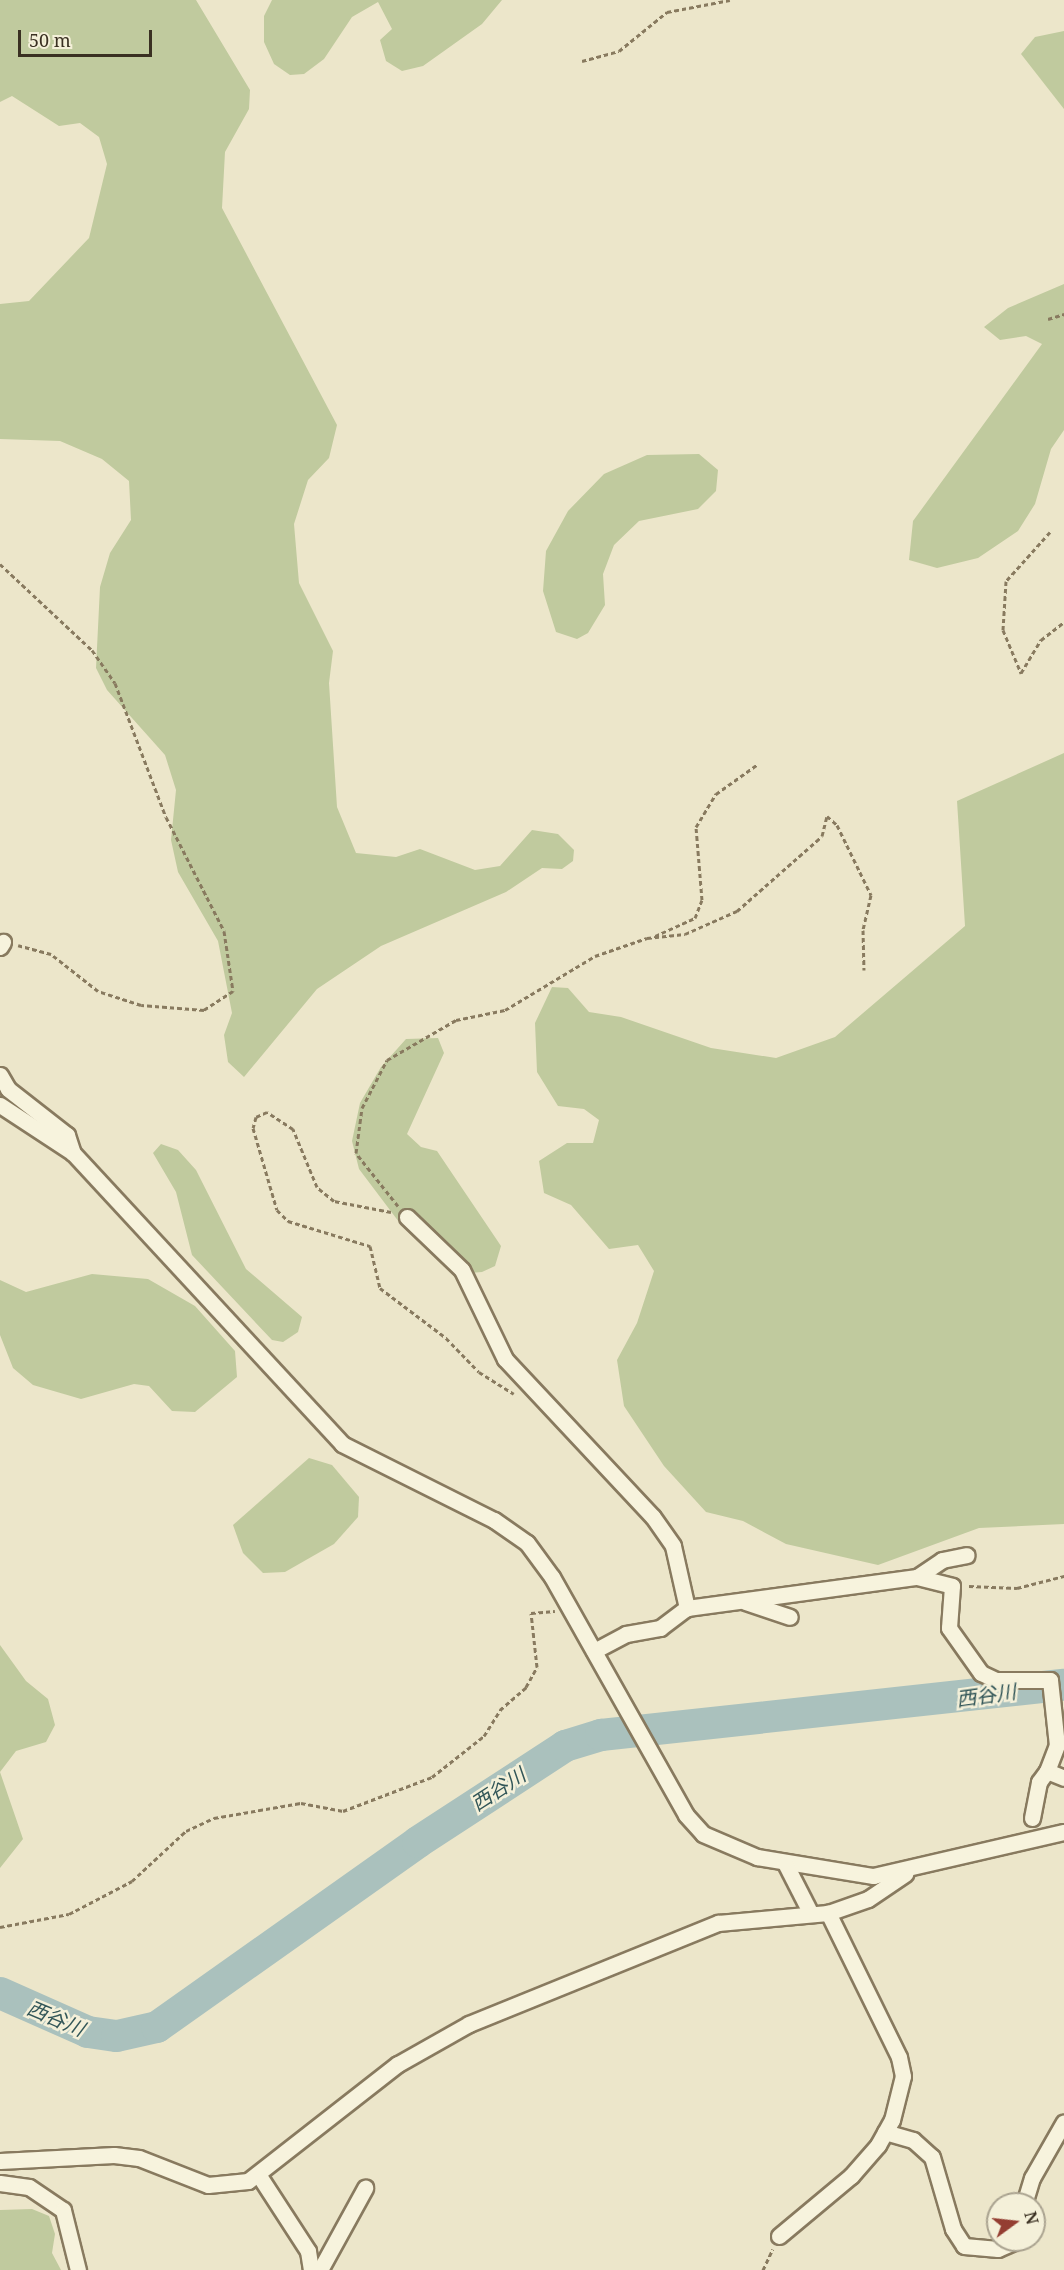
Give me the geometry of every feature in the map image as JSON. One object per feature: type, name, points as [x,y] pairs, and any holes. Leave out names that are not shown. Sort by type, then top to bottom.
[{"type":"street","points":[[0,1075],[8,1089],[67,1135],[74,1153]]},
{"type":"street","points":[[0,1105],[74,1153],[342,1444],[494,1520],[527,1543],[572,1610],[647,1748],[703,1834],[724,1847],[785,1863],[873,1876],[908,1872],[1064,1832]]},
{"type":"street","points":[[407,1217],[462,1270],[505,1359],[653,1517],[673,1546],[687,1608]]},
{"type":"street","points":[[916,1577],[942,1560],[967,1555]]},
{"type":"street","points":[[594,1651],[626,1634],[660,1628],[687,1608],[745,1602],[916,1577],[952,1586],[949,1628],[981,1673],[996,1680],[1054,1684],[1057,1745],[1047,1771],[1039,1782],[1032,1818]]},
{"type":"street","points":[[745,1602],[789,1617]]},
{"type":"street","points":[[1047,1771],[1064,1778]]},
{"type":"street","points":[[785,1863],[811,1914]]},
{"type":"street","points":[[0,2161],[114,2155],[139,2158],[208,2185],[230,2186],[258,2174],[398,2064],[469,2024],[718,1923],[828,1913],[868,1899],[908,1872]]},
{"type":"street","points":[[779,2236],[851,2176],[885,2132],[903,2076],[899,2057],[828,1913]]},
{"type":"street","points":[[1028,2192],[1032,2178],[1064,2122]]},
{"type":"street","points":[[885,2132],[913,2140],[932,2157],[953,2229],[963,2246],[986,2248]]},
{"type":"street","points":[[258,2174],[308,2251],[311,2270]]},
{"type":"street","points":[[0,2183],[29,2187],[63,2210],[78,2270]]},
{"type":"street","points":[[320,2270],[365,2188]]},
{"type":"path","points":[[582,61],[619,51],[667,12],[730,0]]},
{"type":"path","points":[[1048,319],[1064,314]]},
{"type":"path","points":[[1050,532],[1006,581],[1003,630],[1022,673],[1041,640],[1064,622]]},
{"type":"path","points":[[0,564],[92,650],[115,683],[166,817],[224,931],[233,991],[204,1010],[141,1005],[98,991],[51,954],[2,944]]},
{"type":"path","points":[[407,1217],[357,1153],[362,1108],[387,1060],[456,1020],[505,1010],[566,968],[695,918],[703,889],[696,827],[716,794],[758,764]]},
{"type":"path","points":[[647,938],[685,934],[760,895],[822,836],[827,816],[837,825],[871,895],[863,930],[864,970]]},
{"type":"path","points":[[407,1217],[334,1201],[317,1187],[293,1130],[267,1112],[256,1118],[253,1128],[277,1210],[288,1221],[370,1246],[380,1288],[446,1338],[479,1372],[517,1395]]},
{"type":"path","points":[[952,1586],[1017,1588],[1064,1576]]},
{"type":"path","points":[[0,1927],[69,1914],[132,1881],[186,1831],[214,1818],[301,1803],[343,1811],[432,1777],[484,1736],[500,1710],[526,1688],[537,1667],[531,1613],[572,1610]]},
{"type":"path","points":[[763,2270],[779,2236]]},
{"type":"green space","points":[[0,0],[196,0],[250,90],[249,109],[225,152],[222,208],[337,425],[329,458],[308,480],[294,524],[299,583],[333,651],[329,683],[337,807],[356,853],[396,857],[420,849],[475,870],[500,866],[532,830],[558,834],[574,850],[573,861],[562,869],[542,868],[506,892],[381,946],[317,989],[244,1077],[228,1062],[224,1035],[232,1013],[218,941],[178,872],[171,840],[176,790],[165,755],[107,690],[96,668],[100,587],[110,553],[131,520],[129,481],[102,459],[60,441],[0,439],[0,304],[29,301],[89,238],[107,164],[99,137],[80,123],[59,126],[12,96],[0,102]]},
{"type":"green space","points":[[272,0],[502,0],[482,24],[423,66],[402,71],[386,61],[380,40],[392,29],[378,2],[352,17],[324,59],[304,74],[290,75],[274,64],[264,42],[264,16]]},
{"type":"green space","points":[[1064,31],[1064,109],[1021,54],[1035,37]]},
{"type":"green space","points":[[1064,284],[1064,430],[1051,449],[1035,504],[1018,531],[978,558],[937,568],[909,560],[913,521],[1042,344],[1026,336],[1000,340],[984,327],[1008,308]]},
{"type":"green space","points":[[699,454],[718,470],[716,491],[698,509],[639,521],[614,545],[603,574],[605,605],[588,633],[577,639],[556,632],[543,591],[546,551],[568,511],[604,474],[647,455]]},
{"type":"green space","points":[[1064,753],[1064,1524],[979,1528],[878,1565],[786,1544],[743,1521],[706,1512],[664,1466],[624,1406],[617,1360],[637,1323],[654,1271],[638,1245],[609,1249],[571,1205],[544,1193],[539,1161],[567,1143],[593,1143],[599,1120],[584,1109],[558,1106],[537,1072],[535,1023],[552,987],[568,988],[589,1012],[621,1017],[711,1048],[776,1058],[835,1037],[965,926],[957,801]]},
{"type":"green space","points":[[438,1038],[444,1053],[407,1134],[421,1147],[437,1151],[501,1246],[495,1266],[482,1272],[470,1273],[402,1226],[359,1169],[352,1141],[360,1103],[381,1067],[406,1039]]},
{"type":"green space","points":[[161,1144],[178,1150],[196,1170],[246,1269],[302,1317],[298,1332],[283,1342],[272,1340],[192,1255],[176,1192],[153,1153]]},
{"type":"green space","points":[[92,1274],[148,1279],[195,1306],[235,1351],[237,1377],[195,1412],[172,1411],[149,1386],[134,1384],[81,1399],[33,1385],[13,1368],[0,1335],[0,1280],[26,1292]]},
{"type":"green space","points":[[309,1458],[332,1465],[359,1497],[358,1517],[334,1544],[285,1572],[263,1573],[243,1553],[233,1525]]},
{"type":"green space","points":[[0,1645],[26,1681],[48,1699],[55,1725],[46,1742],[16,1751],[0,1772]]},
{"type":"green space","points":[[0,1772],[23,1839],[0,1868]]},
{"type":"green space","points":[[32,2209],[49,2216],[55,2234],[52,2253],[61,2270],[0,2270],[0,2210]]},
{"type":"waterway","name":"西谷川","points":[[0,1993],[88,2032],[117,2036],[157,2027],[418,1842],[565,1746],[601,1735],[1064,1685]]}]
